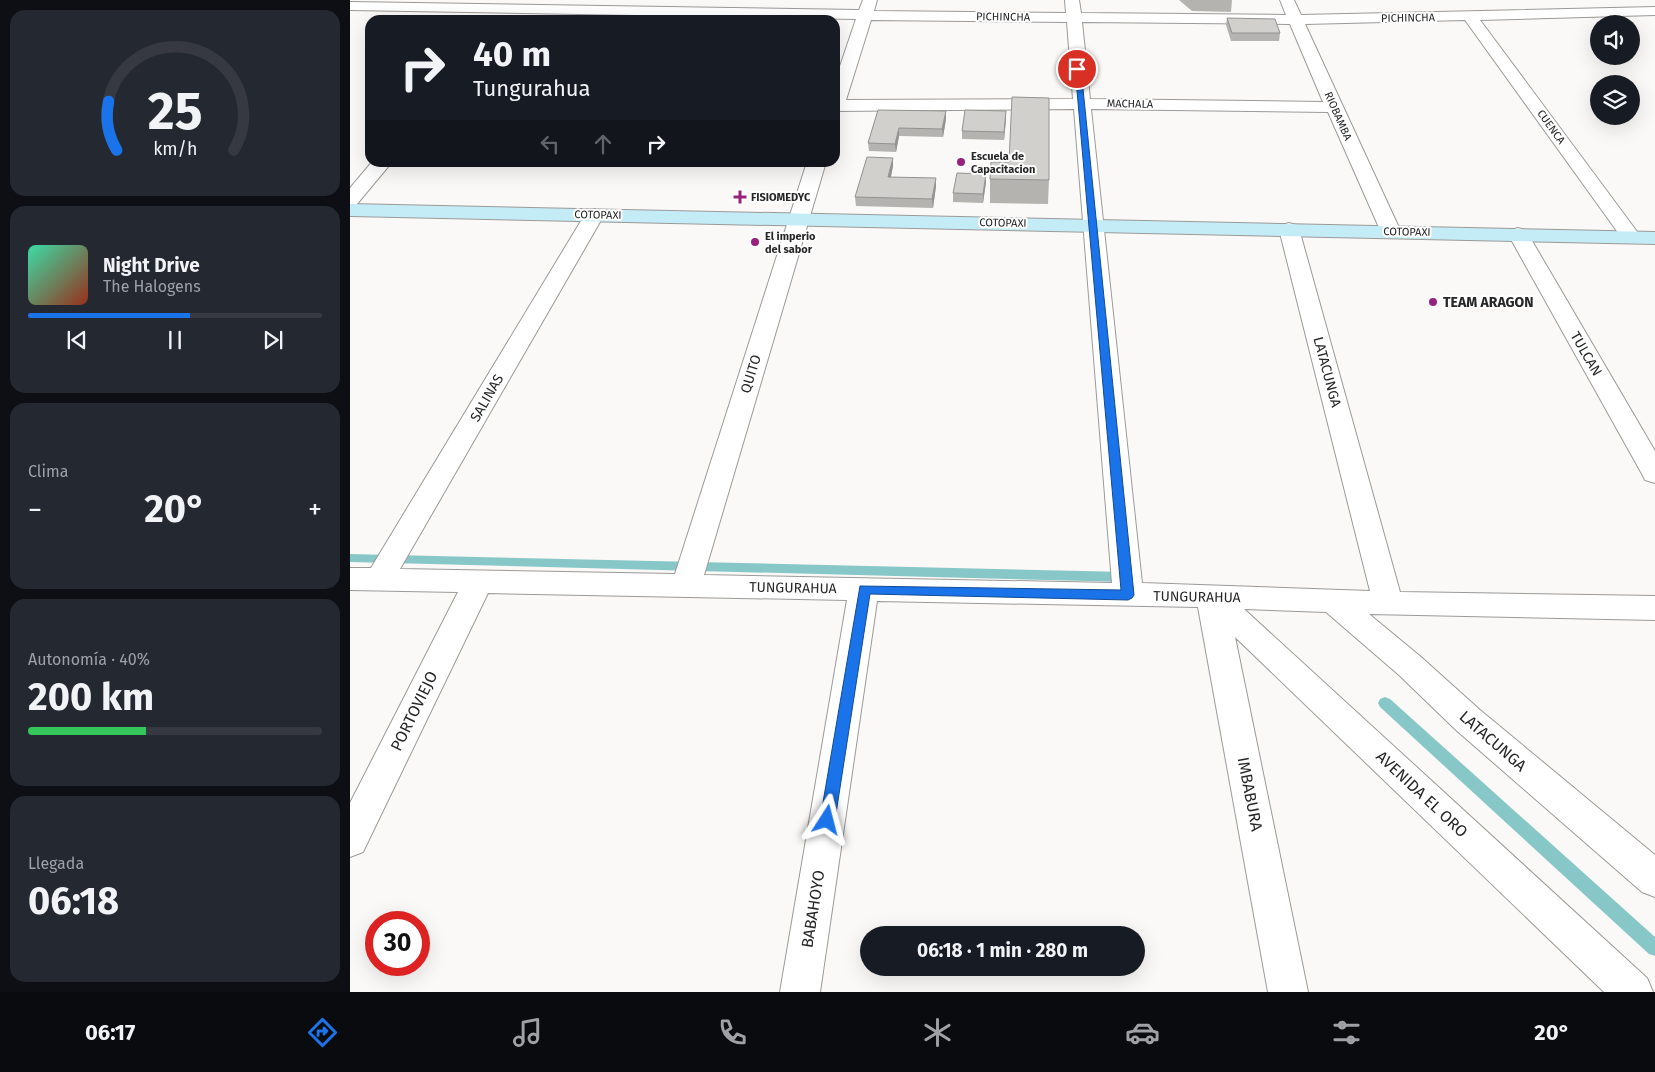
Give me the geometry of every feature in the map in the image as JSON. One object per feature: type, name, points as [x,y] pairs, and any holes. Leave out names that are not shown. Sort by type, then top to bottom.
[{"type":"street","points":[[840,89],[863,15],[870,0]]},
{"type":"street","name":"RIOBAMBA","points":[[1288,0],[1391,232]]},
{"type":"street","points":[[1633,0],[1649,12],[1655,24]]},
{"type":"street","name":"PICHINCHA","points":[[355,6],[519,10],[696,6],[863,15],[1072,9],[1296,20],[1649,12]]},
{"type":"street","points":[[1072,9],[1128,594]]},
{"type":"street","name":"CUENCA","points":[[1470,17],[1631,237]]},
{"type":"street","name":"MACHALA","points":[[840,105],[1080,104],[1334,107]]},
{"type":"street","points":[[350,200],[379,167]]},
{"type":"street","name":"QUITO","points":[[686,585],[816,167]]},
{"type":"street","name":"COTOPAXI","points":[[350,210],[1655,238]]},
{"type":"street","name":"SALINAS","points":[[380,579],[594,215]]},
{"type":"street","name":"LATACUNGA","points":[[1289,229],[1388,602]]},
{"type":"street","name":"TULCAN","points":[[1518,234],[1655,474]]},
{"type":"street","name":"TUNGURAHUA","points":[[350,579],[1128,594],[1333,601],[1655,608]]},
{"type":"street","name":"PORTOVIEJO","points":[[350,840],[478,582]]},
{"type":"street","name":"BABAHOYO","points":[[800,992],[864,590]]},
{"type":"street","name":"IMBABURA","points":[[1212,596],[1288,992]]},
{"type":"street","name":"AVENIDA EL ORO","points":[[1212,596],[1633,992]]},
{"type":"street","name":"LATACUNGA","points":[[1333,601],[1410,666],[1468,720],[1655,879]]},
{"type":"building","points":[[1227,18],[1275,19],[1280,33],[1232,33]]},
{"type":"building","points":[[1012,97],[1049,98],[1049,180],[990,179],[991,162],[1009,162]]},
{"type":"building","points":[[878,110],[946,111],[942,129],[899,128],[895,144],[868,143]]},
{"type":"building","points":[[965,110],[1006,111],[1004,132],[962,131]]},
{"type":"building","points":[[867,157],[893,158],[888,177],[936,178],[932,199],[855,197]]},
{"type":"building","points":[[957,173],[986,174],[983,194],[953,193]]},
{"type":"waterway","points":[[350,558],[1126,577]]},
{"type":"waterway","points":[[1385,703],[1655,948]]},
{"type":"place","name":"Escuela de Capacitacion","points":[[961,162]]},
{"type":"place","name":"FISIOMEDYC","points":[[740,197]]},
{"type":"place","name":"El imperio del sabor","points":[[755,242]]},
{"type":"place","name":"TEAM ARAGON","points":[[1433,302]]},
{"type":"route","points":[[827,820],[864,590],[1128,595],[1077,69]]}]
